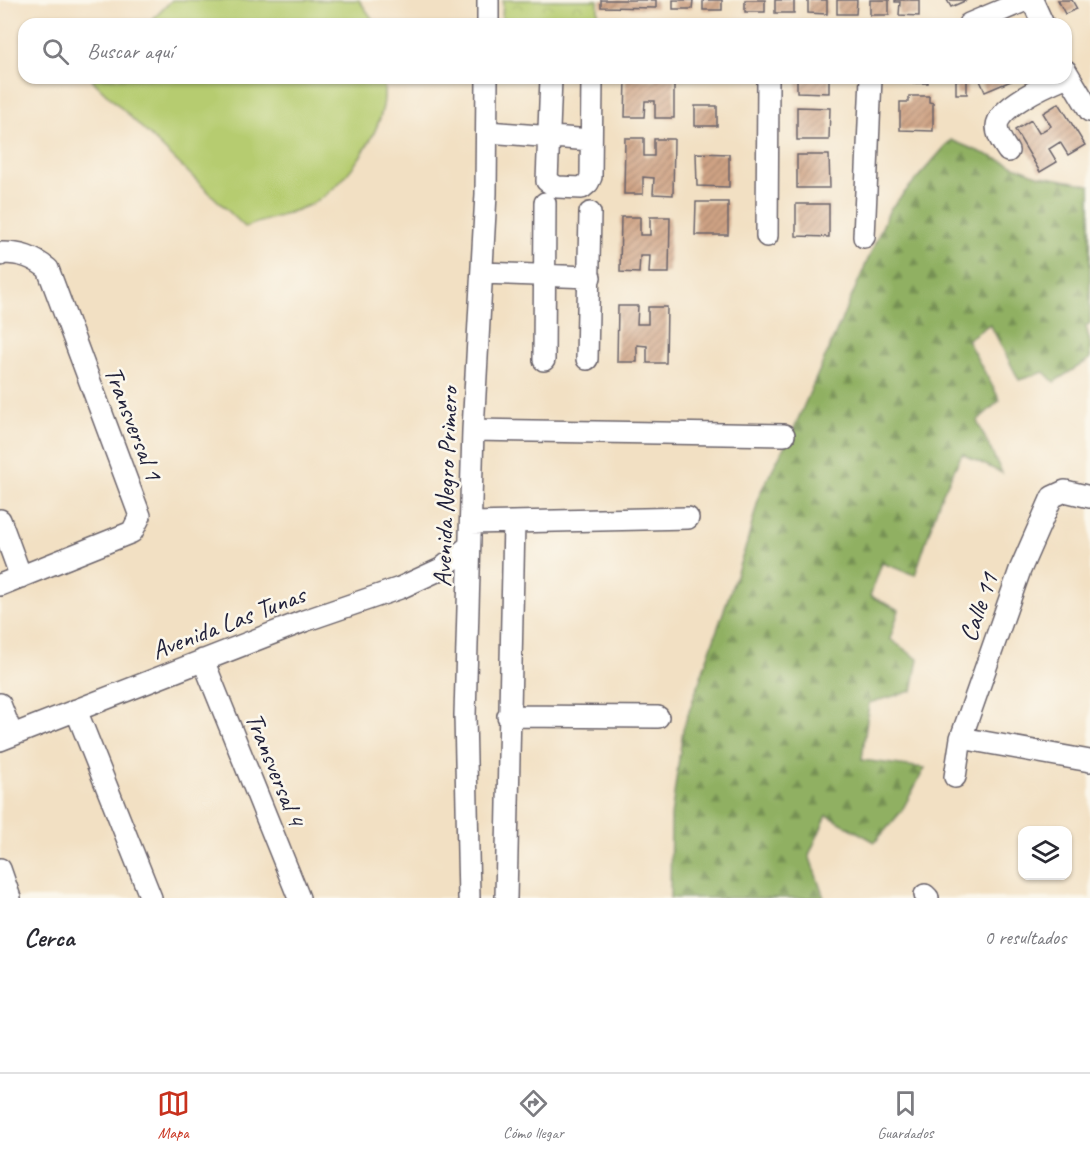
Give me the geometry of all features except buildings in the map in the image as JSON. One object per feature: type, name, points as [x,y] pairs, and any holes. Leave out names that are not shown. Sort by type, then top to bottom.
[{"type":"street","points":[[983,18],[1026,0]]},
{"type":"street","points":[[1032,0],[1040,18]]},
{"type":"street","name":"Avenida Negro Primero","points":[[469,898],[465,715],[473,430],[486,194],[487,84]]},
{"type":"street","points":[[551,84],[547,181],[557,188],[582,188],[591,177],[592,84]]},
{"type":"street","points":[[767,236],[768,84]]},
{"type":"street","points":[[864,237],[871,84]]},
{"type":"street","points":[[1008,151],[998,136],[997,127],[1000,116],[1013,105],[1050,84]]},
{"type":"street","points":[[1072,84],[1090,111]]},
{"type":"street","points":[[487,132],[591,140]]},
{"type":"street","points":[[544,360],[545,203]]},
{"type":"street","points":[[587,359],[590,213]]},
{"type":"street","name":"Transversal 1","points":[[0,255],[19,253],[35,259],[48,269],[140,516],[132,531],[0,585]]},
{"type":"street","points":[[482,273],[590,277]]},
{"type":"street","points":[[473,430],[784,435]]},
{"type":"street","name":"Calle 11","points":[[955,777],[961,738],[1020,570],[1052,497],[1065,491],[1090,497]]},
{"type":"street","points":[[471,523],[688,518]]},
{"type":"street","points":[[0,520],[21,577]]},
{"type":"street","points":[[506,898],[508,716],[514,522]]},
{"type":"street","name":"Avenida Las Tunas","points":[[6,737],[304,621],[400,588],[441,569],[469,546]]},
{"type":"street","name":"Transversal 4","points":[[203,660],[299,898]]},
{"type":"street","points":[[0,704],[6,737]]},
{"type":"street","points":[[76,710],[151,898]]},
{"type":"street","points":[[508,716],[658,717]]},
{"type":"street","points":[[961,738],[1090,761]]},
{"type":"street","points":[[0,869],[10,898]]},
{"type":"green space","points":[[172,0],[359,0],[372,18],[154,18]]},
{"type":"green space","points":[[503,0],[598,0],[598,17],[502,18]]},
{"type":"green space","points":[[96,84],[384,84],[383,106],[374,133],[358,160],[337,185],[308,206],[245,227]]},
{"type":"green space","points":[[951,140],[1037,175],[1090,185],[1090,323],[1086,326],[1090,343],[1090,359],[1054,382],[1044,372],[1019,380],[990,324],[967,340],[1000,400],[977,421],[1002,473],[962,454],[940,499],[915,575],[882,563],[870,596],[899,610],[890,639],[918,659],[912,691],[869,703],[862,760],[925,768],[901,812],[875,842],[827,815],[809,855],[824,898],[670,898],[671,816],[683,729],[747,543],[760,493],[795,426],[890,209]]}]
